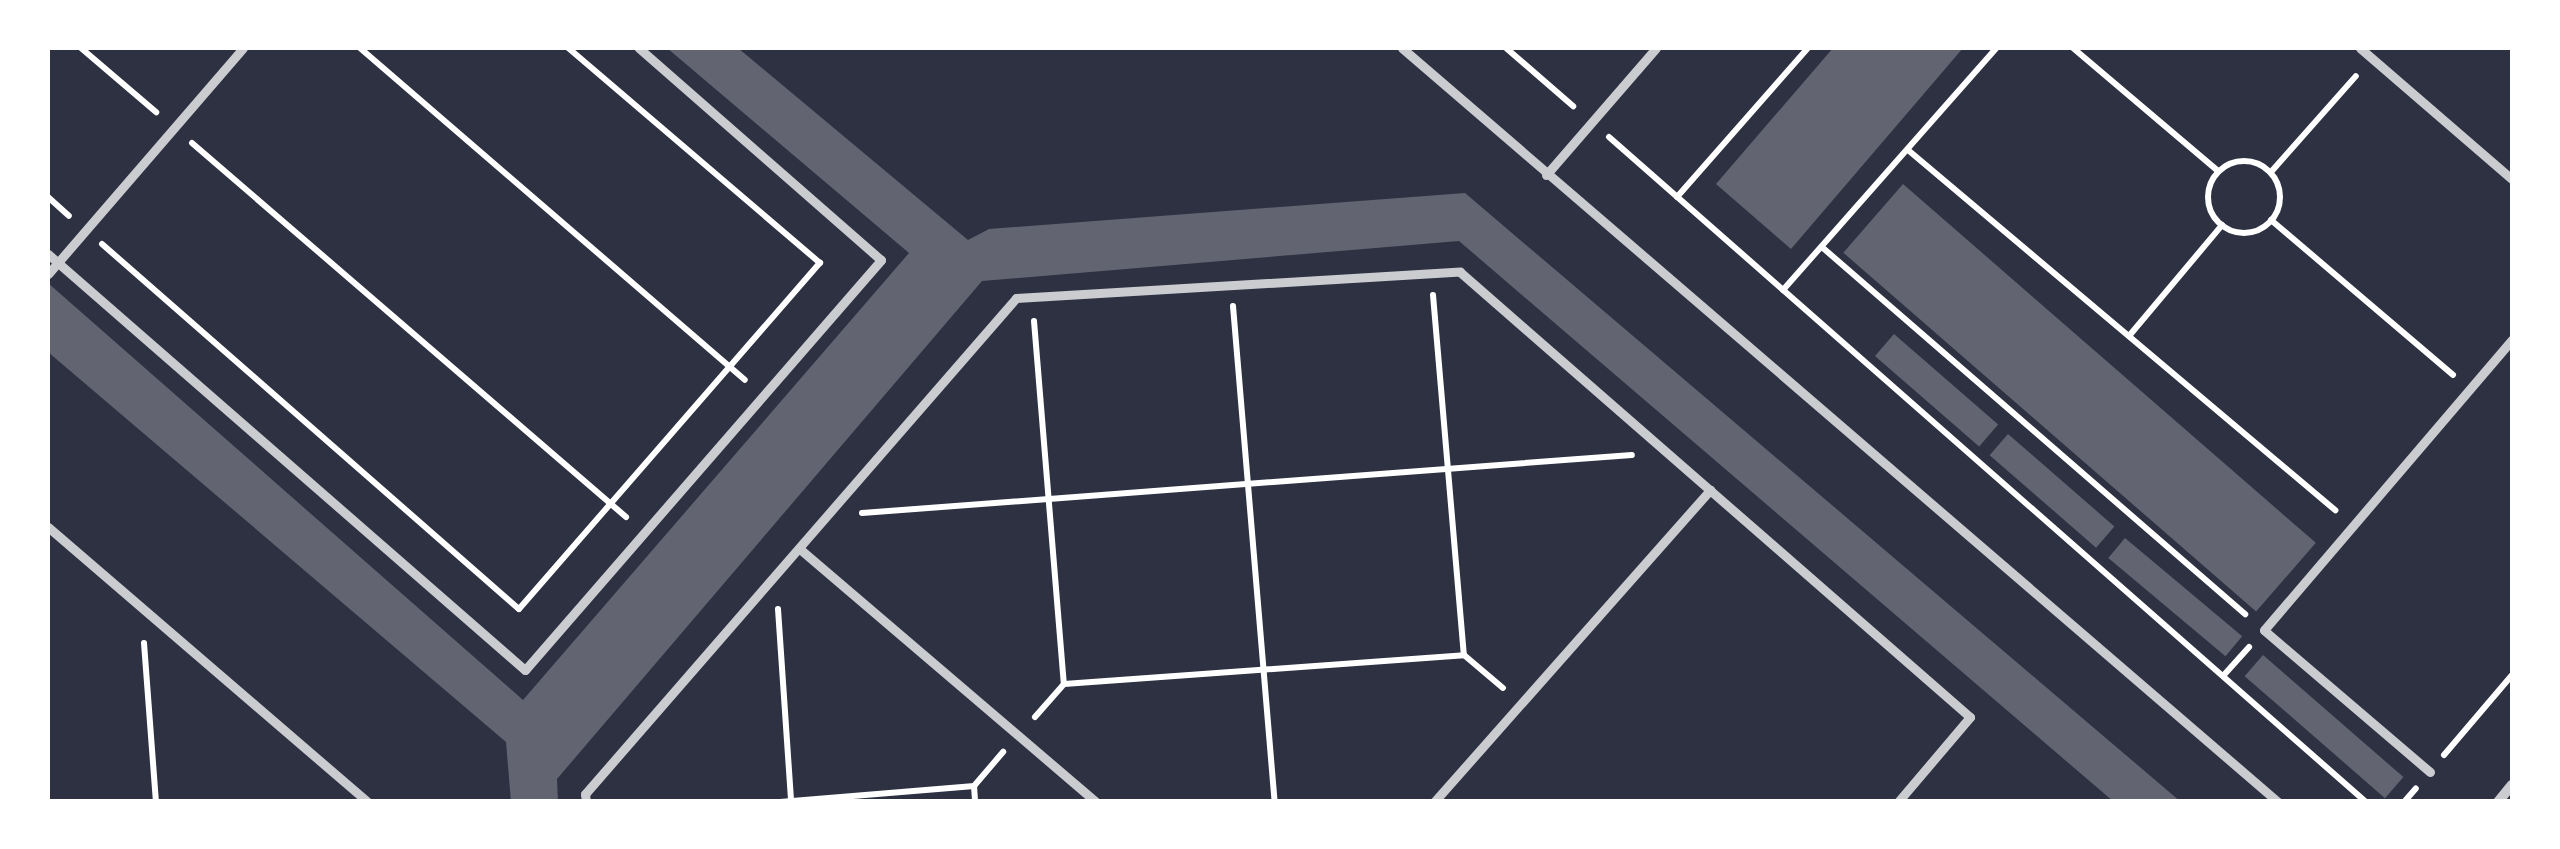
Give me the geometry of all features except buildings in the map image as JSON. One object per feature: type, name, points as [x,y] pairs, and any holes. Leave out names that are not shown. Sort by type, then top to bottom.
[{"type":"street","points":[[48,274],[244,48]]},
{"type":"street","points":[[48,254],[526,670],[880,260],[639,48]]},
{"type":"street","points":[[1402,48],[2278,802]]},
{"type":"street","points":[[1546,175],[1656,48]]},
{"type":"street","points":[[2360,48],[2512,180]]},
{"type":"street","points":[[586,802],[585,794],[801,550],[1016,298],[1460,272],[1970,718],[1898,802]]},
{"type":"street","points":[[2430,772],[2264,630],[2512,340]]},
{"type":"street","points":[[1434,802],[1710,490]]},
{"type":"street","points":[[48,527],[142,612],[368,802]]},
{"type":"street","points":[[801,550],[1096,802]]},
{"type":"street","points":[[2498,802],[2512,785]]},
{"type":"path","points":[[81,48],[644,533]]},
{"type":"path","points":[[360,48],[763,396]]},
{"type":"path","points":[[48,197],[520,608],[820,263],[568,48]]},
{"type":"path","points":[[578,56],[586,48]]},
{"type":"path","points":[[1506,48],[2366,802]]},
{"type":"path","points":[[1677,197],[1808,48]]},
{"type":"path","points":[[1783,290],[1996,48]]},
{"type":"path","points":[[2072,48],[2218,171]]},
{"type":"path","points":[[2270,172],[2372,58]]},
{"type":"path","points":[[1908,150],[2353,526]]},
{"type":"path","points":[[2244,160],[2270,172],[2280,201],[2272,220],[2242,232],[2222,225],[2208,200],[2218,171],[2244,160]]},
{"type":"path","points":[[2272,220],[2469,390]]},
{"type":"path","points":[[2129,336],[2222,225]]},
{"type":"path","points":[[1823,248],[2264,630],[2223,676]]},
{"type":"path","points":[[1431,274],[1464,654],[1521,703]]},
{"type":"path","points":[[1232,285],[1275,802]]},
{"type":"path","points":[[1032,297],[1064,684]]},
{"type":"path","points":[[830,515],[1666,452]]},
{"type":"path","points":[[775,578],[791,801]]},
{"type":"path","points":[[142,612],[156,802]]},
{"type":"path","points":[[780,802],[974,786],[1064,684],[1464,654]]},
{"type":"path","points":[[2404,802],[2512,675]]},
{"type":"path","points":[[974,786],[975,802]]}]
